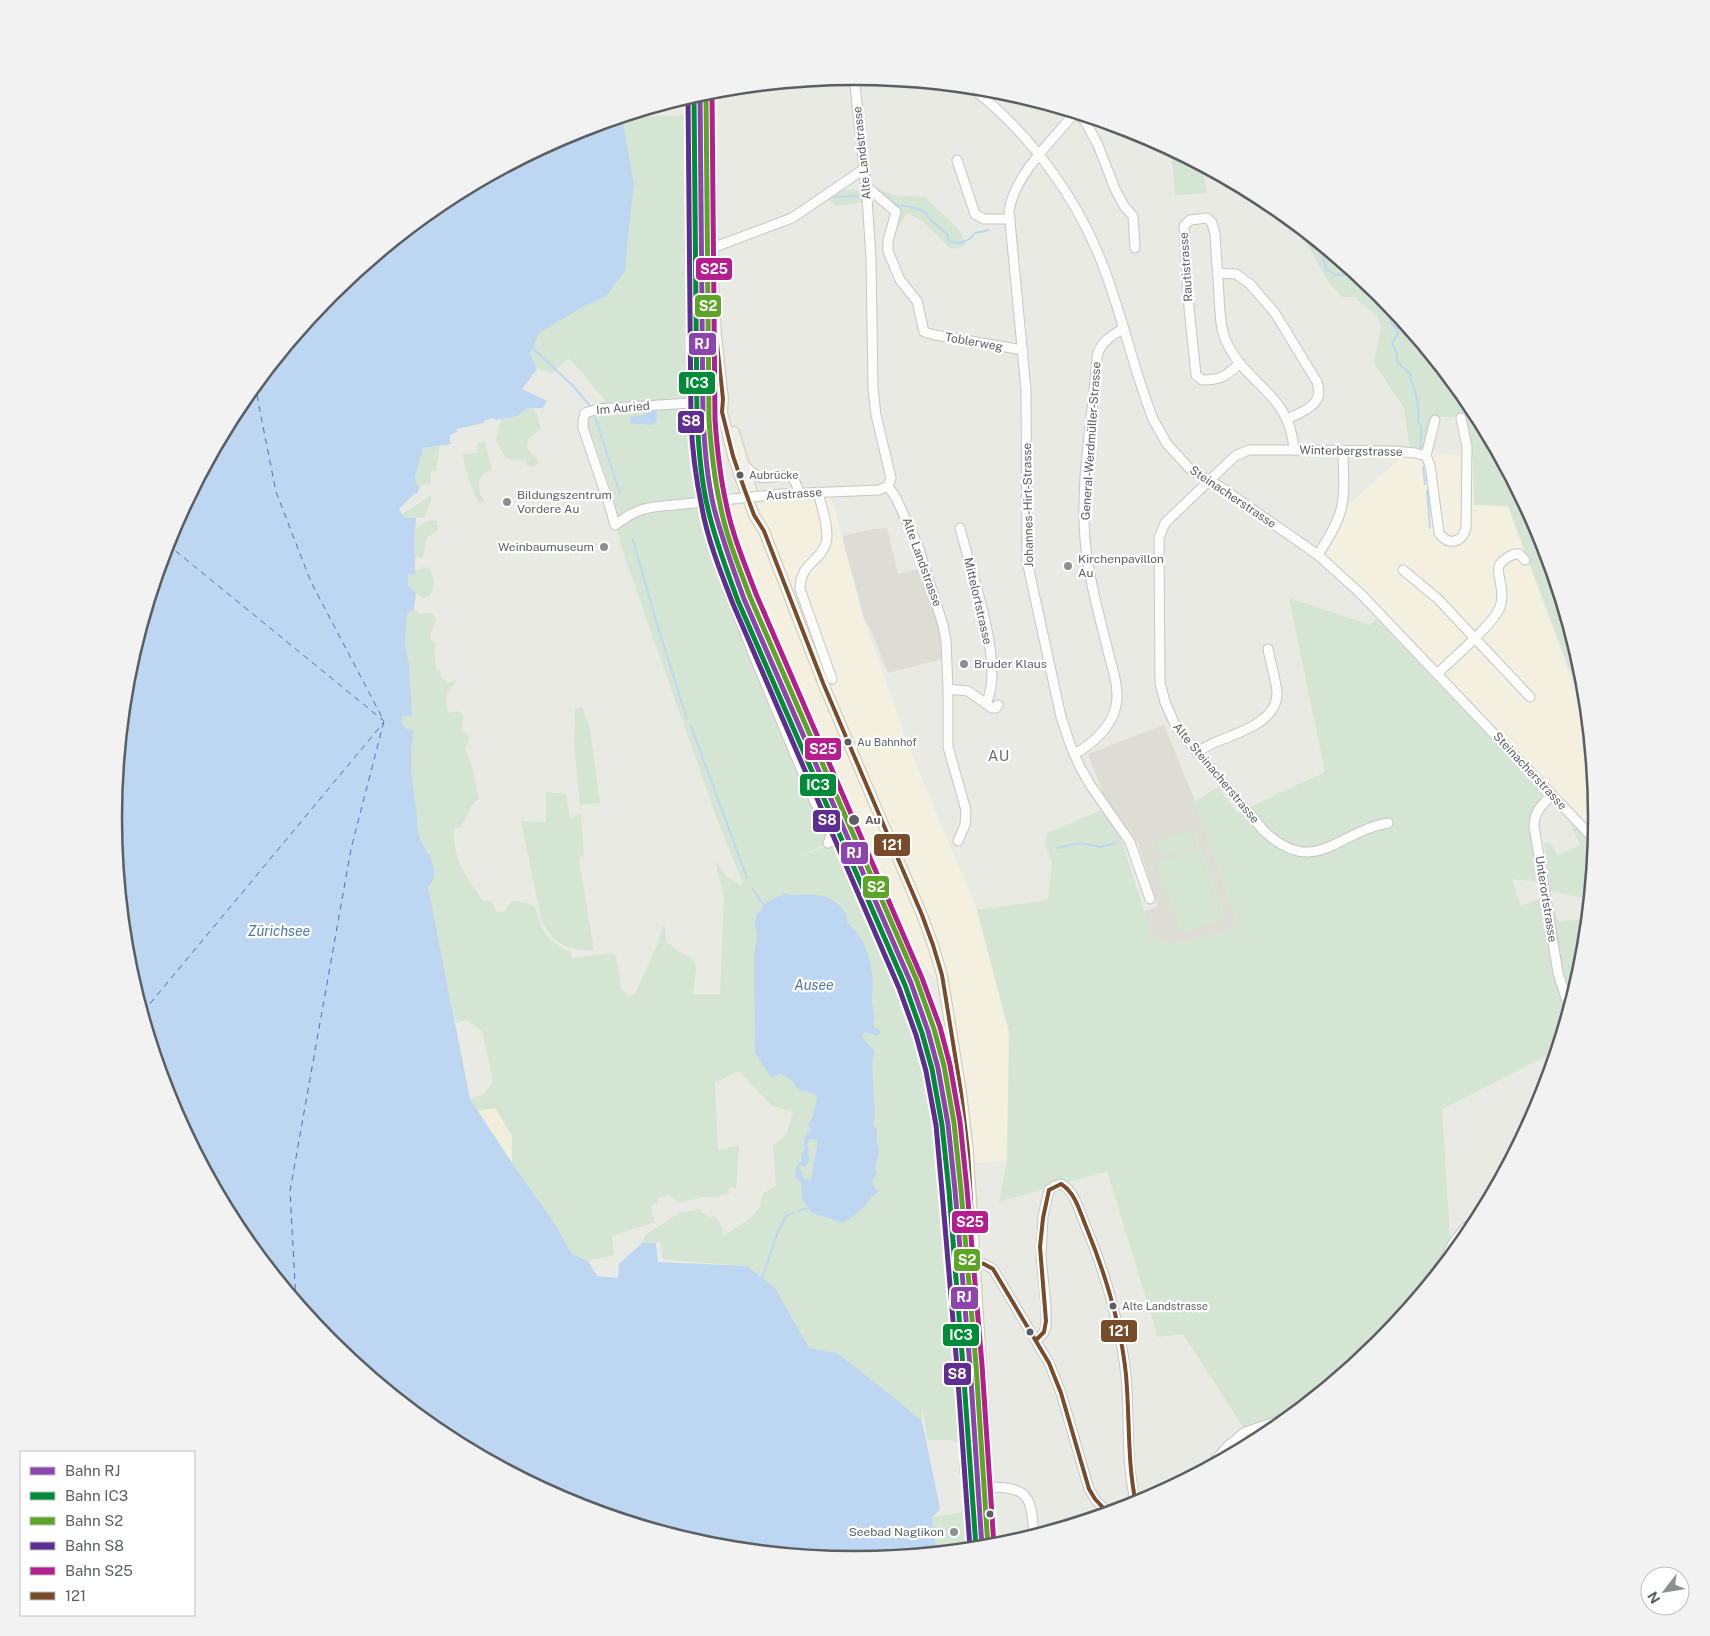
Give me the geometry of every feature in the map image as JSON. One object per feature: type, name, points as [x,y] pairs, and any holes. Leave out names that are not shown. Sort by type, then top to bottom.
[{"type":"main road","points":[[710,99],[712,248],[716,334],[723,399],[722,412],[737,469],[754,515],[764,531]]},
{"type":"main road","points":[[723,399],[729,411],[764,531],[823,683],[920,910],[936,952],[942,975],[949,1011],[968,1150],[991,1538]]},
{"type":"street","name":"Alte Landstrasse","points":[[855,85],[866,186],[871,264],[873,388],[876,415],[890,474],[888,486],[896,498],[918,546],[939,608],[946,642],[948,747],[966,810],[965,825],[958,841]]},
{"type":"street","name":"Steinacherstrasse","points":[[981,96],[1020,131],[1040,155],[1070,199],[1086,228],[1102,264],[1150,410],[1162,435],[1185,464],[1199,476],[1226,491],[1318,555],[1361,594],[1587,832]]},
{"type":"street","points":[[692,104],[694,363],[690,403],[702,499],[728,589],[814,800],[831,834],[828,843]]},
{"type":"street","name":"Johannes-Hirt-Strasse","points":[[1070,118],[1020,182],[1012,196],[1009,211],[1026,395],[1026,551],[1061,717],[1074,754],[1091,786],[1130,842],[1150,899]]},
{"type":"street","points":[[1086,122],[1098,145],[1115,189],[1132,216],[1135,248]]},
{"type":"street","points":[[958,160],[975,214],[984,219],[1010,219]]},
{"type":"street","points":[[712,248],[792,218],[864,169]]},
{"type":"street","name":"Toblerweg","points":[[866,186],[896,212],[888,241],[888,251],[900,280],[917,301],[924,332],[935,336],[1023,350]]},
{"type":"street","name":"Rautistrasse","points":[[1207,218],[1212,223],[1222,330],[1228,345],[1240,363],[1227,375],[1219,379],[1202,380],[1196,375],[1190,326],[1184,226],[1190,220],[1207,218]]},
{"type":"street","points":[[1218,273],[1236,274],[1250,284],[1275,313],[1317,382],[1320,390],[1318,400],[1314,405],[1288,419]]},
{"type":"street","name":"General-Werdmüller-Strasse","points":[[1074,754],[1086,746],[1106,726],[1113,715],[1117,700],[1088,565],[1084,500],[1097,354],[1103,343],[1124,329]]},
{"type":"street","points":[[1240,363],[1275,399],[1288,419],[1293,435],[1294,450]]},
{"type":"street","name":"Im Auried","points":[[615,525],[610,504],[584,428],[582,420],[585,413],[597,409],[690,403]]},
{"type":"street","points":[[1435,420],[1426,456],[1430,465],[1439,533],[1445,540],[1451,541],[1458,540],[1463,536],[1466,528],[1467,447],[1461,418]]},
{"type":"street","name":"Winterbergstrasse","points":[[1209,481],[1224,465],[1241,452],[1257,450],[1393,451],[1426,456]]},
{"type":"street","points":[[1318,555],[1341,511],[1343,500],[1343,450]]},
{"type":"street","points":[[744,465],[753,474],[762,477],[790,476],[795,480],[799,493]]},
{"type":"street","points":[[753,494],[756,484],[762,477]]},
{"type":"street","name":"Alte Steinacherstrasse","points":[[1209,481],[1165,523],[1159,538],[1160,683],[1171,720],[1197,754],[1264,831],[1287,848],[1312,852],[1325,850],[1364,830],[1388,823]]},
{"type":"street","name":"Austrasse","points":[[615,525],[625,517],[645,508],[781,494],[879,490],[888,486]]},
{"type":"street","points":[[818,492],[827,536],[826,544],[805,569],[800,579],[800,590],[832,679]]},
{"type":"street","name":"Mittelortstrasse","points":[[960,528],[978,593],[991,655],[993,676],[986,703]]},
{"type":"street","points":[[1437,674],[1496,616],[1500,608],[1503,590],[1499,569],[1500,564],[1514,554],[1519,554],[1525,560]]},
{"type":"street","points":[[1403,570],[1438,599],[1530,697]]},
{"type":"street","points":[[1197,754],[1207,746],[1233,736],[1261,721],[1274,707],[1277,694],[1268,649]]},
{"type":"street","points":[[948,689],[968,692],[992,708],[996,708],[998,705]]},
{"type":"street","name":"Unterortstrasse","points":[[1552,795],[1538,810],[1534,826],[1558,973],[1566,997]]},
{"type":"street","points":[[1036,1340],[1043,1334],[1046,1327],[1041,1250],[1043,1216],[1049,1190],[1061,1184],[1070,1190],[1092,1242],[1114,1314],[1126,1377],[1128,1443],[1135,1495]]},
{"type":"street","points":[[948,1227],[964,1406],[965,1472],[970,1476],[987,1475]]},
{"type":"street","points":[[975,1262],[993,1269],[1049,1363],[1061,1393],[1089,1489],[1103,1508]]},
{"type":"street","points":[[1222,1453],[1246,1432],[1260,1428]]},
{"type":"street","points":[[988,1487],[1007,1488],[1023,1494],[1028,1499],[1032,1508],[1034,1529]]},
{"type":"shaded area","points":[[1410,450],[1473,457],[1474,505],[1508,506],[1578,698],[1586,770],[1588,829],[1449,681],[1326,555],[1341,525],[1348,505]]},
{"type":"shaded area","points":[[831,496],[865,622],[910,750],[977,910],[1009,1032],[1007,1161],[965,1164],[937,982],[898,931],[758,607],[720,507]]},
{"type":"shaded area","points":[[887,528],[898,574],[922,568],[938,625],[942,659],[888,673],[870,628],[865,622],[842,536]]},
{"type":"shaded area","points":[[1164,725],[1195,801],[1239,929],[1171,944],[1152,936],[1144,911],[1158,907],[1138,843],[1105,799],[1088,754]]},
{"type":"green space","points":[[692,115],[691,393],[702,499],[728,589],[831,834],[828,843],[796,859],[835,844],[904,1001],[899,1004],[916,1043],[924,1082],[921,1052],[932,1086],[947,1191],[942,1195],[947,1210],[965,1446],[952,1440],[928,1440],[922,1408],[922,1421],[914,1415],[831,1378],[747,1266],[665,1260],[662,1257],[661,1242],[642,1243],[645,1235],[680,1213],[701,1209],[702,1213],[711,1218],[715,1216],[722,1227],[723,1236],[754,1214],[760,1206],[763,1193],[776,1186],[773,1145],[786,1136],[793,1112],[772,1106],[739,1071],[715,1083],[718,1151],[739,1145],[736,1189],[733,1187],[728,1189],[730,1193],[715,1198],[703,1197],[678,1203],[670,1195],[658,1198],[658,1203],[651,1206],[655,1222],[612,1236],[614,1255],[588,1261],[572,1254],[551,1218],[470,1099],[485,1093],[493,1082],[482,1031],[466,1020],[456,1023],[427,887],[429,852],[419,835],[410,771],[410,749],[414,731],[404,726],[402,719],[402,716],[411,715],[409,664],[405,644],[407,613],[414,610],[421,614],[431,613],[434,616],[436,621],[431,641],[436,643],[434,648],[436,670],[440,670],[441,678],[449,683],[456,680],[447,693],[448,713],[460,711],[464,717],[461,730],[468,735],[469,739],[465,749],[472,766],[479,799],[472,805],[461,827],[454,828],[454,840],[461,867],[483,901],[491,901],[497,912],[505,911],[513,900],[535,906],[546,934],[556,944],[571,952],[572,958],[612,953],[616,956],[622,990],[629,996],[635,994],[658,943],[663,925],[665,927],[666,942],[695,962],[693,994],[720,994],[724,896],[715,861],[727,877],[741,885],[743,884],[717,819],[625,558],[615,525],[613,504],[615,502],[590,429],[584,431],[583,420],[595,405],[606,401],[569,358],[551,374],[525,362],[615,125],[643,117]]},
{"type":"green space","points":[[1172,158],[1203,173],[1207,193],[1175,195]]},
{"type":"green space","points":[[880,189],[893,195],[925,197],[958,229],[966,244],[958,249],[950,248],[921,220],[907,213],[895,233],[898,208],[884,199],[836,206],[826,197],[840,190]]},
{"type":"green space","points":[[1302,237],[1373,300],[1406,335],[1437,372],[1490,452],[1532,537],[1549,582],[1563,628],[1576,688],[1508,506],[1474,505],[1473,457],[1463,417],[1436,417],[1426,450],[1410,450],[1404,408],[1374,363],[1381,326],[1377,316],[1355,297],[1342,297],[1327,280]]},
{"type":"green space","points":[[528,408],[535,409],[541,428],[528,440],[527,448],[539,462],[534,467],[526,465],[526,460],[514,461],[505,457],[496,440],[501,419],[517,416]]},
{"type":"green space","points":[[478,442],[485,442],[492,470],[484,473],[479,480],[480,494],[484,501],[479,504],[469,480],[463,454],[477,453]]},
{"type":"green space","points":[[440,446],[436,470],[431,471],[431,484],[417,486],[415,477],[423,448]]},
{"type":"green space","points":[[430,496],[432,499],[424,518],[404,518],[402,514]]},
{"type":"green space","points":[[430,520],[437,521],[438,530],[427,537],[423,558],[415,558],[416,528]]},
{"type":"green space","points":[[421,567],[430,568],[433,579],[431,593],[424,598],[408,585],[408,574],[414,575],[415,570],[420,570]]},
{"type":"green space","points":[[1289,598],[1370,625],[1376,619],[1543,793],[1543,800],[1535,807],[1531,816],[1537,882],[1512,879],[1521,906],[1548,895],[1559,922],[1581,919],[1563,1008],[1549,1055],[1442,1109],[1450,1238],[1449,1247],[1406,1301],[1338,1369],[1301,1400],[1270,1422],[1245,1430],[1183,1334],[1158,1337],[1107,1171],[999,1202],[1007,1161],[1009,1032],[977,910],[1048,900],[1052,862],[1045,845],[1047,833],[1102,810],[1116,829],[1125,850],[1152,936],[1171,944],[1239,929],[1195,801],[1218,787],[1237,813],[1325,772]]},
{"type":"green space","points":[[582,707],[590,729],[600,803],[580,805],[574,745],[575,709]]},
{"type":"green space","points":[[546,792],[566,794],[570,818],[581,814],[584,854],[579,859],[594,950],[576,949],[561,944],[549,933],[541,917],[521,821],[546,822]]},
{"type":"green space","points":[[1570,822],[1587,840],[1583,899],[1550,891],[1544,843],[1551,843],[1557,856],[1580,845]]},
{"type":"green space","points":[[1194,828],[1226,917],[1223,918],[1191,830]]},
{"type":"green space","points":[[1189,830],[1195,846],[1163,858],[1156,842]]},
{"type":"green space","points":[[1196,849],[1222,919],[1182,934],[1156,863]]},
{"type":"green space","name":"Seebad Naglikon","points":[[973,1511],[975,1541],[935,1546],[932,1517]]},
{"type":"sand","points":[[495,1108],[512,1136],[512,1163],[477,1111]]},
{"type":"water","name":"Zürichsee","points":[[623,123],[634,185],[625,271],[606,296],[579,309],[539,333],[530,353],[537,369],[522,389],[547,401],[543,408],[528,408],[517,416],[496,420],[492,418],[485,420],[483,423],[457,429],[457,432],[450,435],[450,442],[452,444],[423,448],[415,477],[417,486],[420,486],[417,494],[414,494],[399,509],[404,518],[416,518],[415,575],[408,574],[408,585],[416,593],[414,610],[407,613],[405,644],[409,664],[412,716],[402,716],[402,722],[405,728],[414,731],[411,769],[418,829],[433,865],[434,877],[428,887],[470,1099],[551,1218],[572,1254],[588,1261],[597,1276],[618,1278],[619,1264],[642,1243],[656,1243],[658,1262],[747,1266],[775,1288],[809,1348],[837,1353],[922,1421],[940,1508],[932,1517],[935,1546],[855,1551],[759,1545],[712,1537],[665,1526],[619,1512],[574,1495],[488,1453],[409,1400],[337,1336],[304,1301],[273,1264],[220,1184],[178,1099],[161,1054],[147,1008],[136,961],[128,914],[122,818],[128,722],[147,628],[161,582],[178,537],[220,451],[273,372],[304,335],[372,267],[409,236],[488,183],[574,141]]},
{"type":"water","points":[[650,410],[655,411],[658,415],[655,423],[650,425],[631,423],[629,419],[631,416],[645,415]]},
{"type":"water","name":"Ausee","points":[[785,893],[793,895],[809,894],[828,898],[842,908],[847,918],[847,923],[859,935],[869,958],[875,1017],[873,1027],[879,1029],[880,1032],[877,1036],[864,1032],[862,1036],[875,1051],[872,1063],[875,1118],[873,1124],[877,1130],[879,1150],[875,1168],[877,1174],[872,1181],[878,1192],[855,1215],[843,1223],[812,1213],[802,1199],[801,1182],[795,1178],[797,1165],[802,1161],[801,1155],[805,1150],[805,1137],[811,1131],[808,1125],[813,1116],[817,1097],[815,1094],[797,1089],[786,1076],[780,1074],[774,1077],[770,1076],[755,1052],[754,957],[757,934],[755,924],[756,915],[763,908],[763,904]],"holes":[[[809,1139],[818,1140],[811,1180],[804,1179],[799,1166],[802,1165],[805,1168],[810,1159],[807,1153],[809,1150],[807,1145]]]},
{"type":"waterway","points":[[834,197],[862,196]]},
{"type":"waterway","points":[[882,196],[897,205],[916,208],[925,212],[948,235],[948,240],[955,243],[963,242],[975,233],[989,230]]},
{"type":"waterway","points":[[1322,253],[1326,269],[1335,275],[1346,274]]},
{"type":"waterway","points":[[1391,319],[1391,323],[1398,333],[1392,344],[1397,353],[1397,362],[1411,375],[1410,378],[1416,394],[1418,422],[1421,426],[1421,447]]},
{"type":"waterway","points":[[531,346],[575,388],[591,407]]},
{"type":"waterway","points":[[595,417],[620,493]]},
{"type":"waterway","points":[[1423,467],[1425,484]]},
{"type":"waterway","points":[[1427,491],[1430,528]]},
{"type":"waterway","points":[[633,540],[687,719]]},
{"type":"waterway","points":[[691,726],[747,878]]},
{"type":"waterway","points":[[1057,848],[1081,843],[1101,847],[1115,843]]},
{"type":"waterway","points":[[752,888],[763,904]]},
{"type":"waterway","points":[[798,1211],[808,1208]]},
{"type":"waterway","points":[[762,1278],[778,1232],[786,1216],[793,1213]]},
{"type":"ferry route","points":[[257,395],[276,492],[311,582],[384,721]]},
{"type":"ferry route","points":[[173,549],[384,721]]},
{"type":"ferry route","points":[[295,1291],[290,1191],[351,849],[384,721]]},
{"type":"ferry route","points":[[147,1007],[384,722]]},
{"type":"rail line","name":"S25","points":[[712,99],[715,420],[724,493],[735,538],[756,594],[922,978],[940,1027],[950,1065],[960,1122],[967,1189],[982,1365],[993,1538]]},
{"type":"rail line","name":"S2","points":[[706,100],[709,420],[718,494],[729,540],[750,597],[917,981],[934,1029],[944,1066],[954,1123],[961,1190],[976,1365],[987,1539]]},
{"type":"rail line","name":"RJ","points":[[700,102],[703,420],[712,497],[724,543],[744,599],[911,983],[928,1031],[938,1068],[948,1124],[955,1190],[970,1366],[982,1540]]},
{"type":"rail line","name":"IC3","points":[[694,103],[697,420],[706,498],[718,544],[738,601],[905,985],[932,1069],[942,1125],[949,1191],[976,1541]]},
{"type":"rail line","name":"S8","points":[[688,105],[691,420],[693,453],[700,497],[711,545],[719,569],[899,988],[916,1035],[926,1071],[936,1125],[957,1367],[970,1542]]},
{"type":"transit line","name":"121","points":[[710,99],[713,281],[716,334],[723,399],[722,412],[733,456],[754,515],[764,531],[823,683],[922,915],[942,975],[961,1092],[968,1151],[992,1538]]},
{"type":"transit line","name":"121","points":[[1049,1190],[1061,1184],[1074,1198],[1094,1247],[1112,1301],[1124,1356],[1134,1496]]},
{"type":"transit line","name":"121","points":[[1036,1340],[1044,1332],[1046,1321],[1040,1247],[1043,1218],[1049,1190]]},
{"type":"transit line","name":"121","points":[[975,1262],[993,1269],[1049,1363],[1061,1393],[1089,1489],[1103,1508]]},
{"type":"place","name":"Aubrücke","points":[[740,475]]},
{"type":"place","name":"Bildungszentrum Vordere Au","points":[[507,502]]},
{"type":"place","name":"Weinbaumuseum","points":[[604,547]]},
{"type":"place","name":"Kirchenpavillon Au","points":[[1068,566]]},
{"type":"place","name":"Bruder Klaus","points":[[964,664]]},
{"type":"place","name":"Au Bahnhof","points":[[848,742]]},
{"type":"place","name":"Au","points":[[854,820]]},
{"type":"place","name":"Alte Landstrasse","points":[[1113,1306]]},
{"type":"place","name":"Seebad Naglikon","points":[[954,1532]]},
{"type":"district","name":"AU","points":[[999,755]]}]
